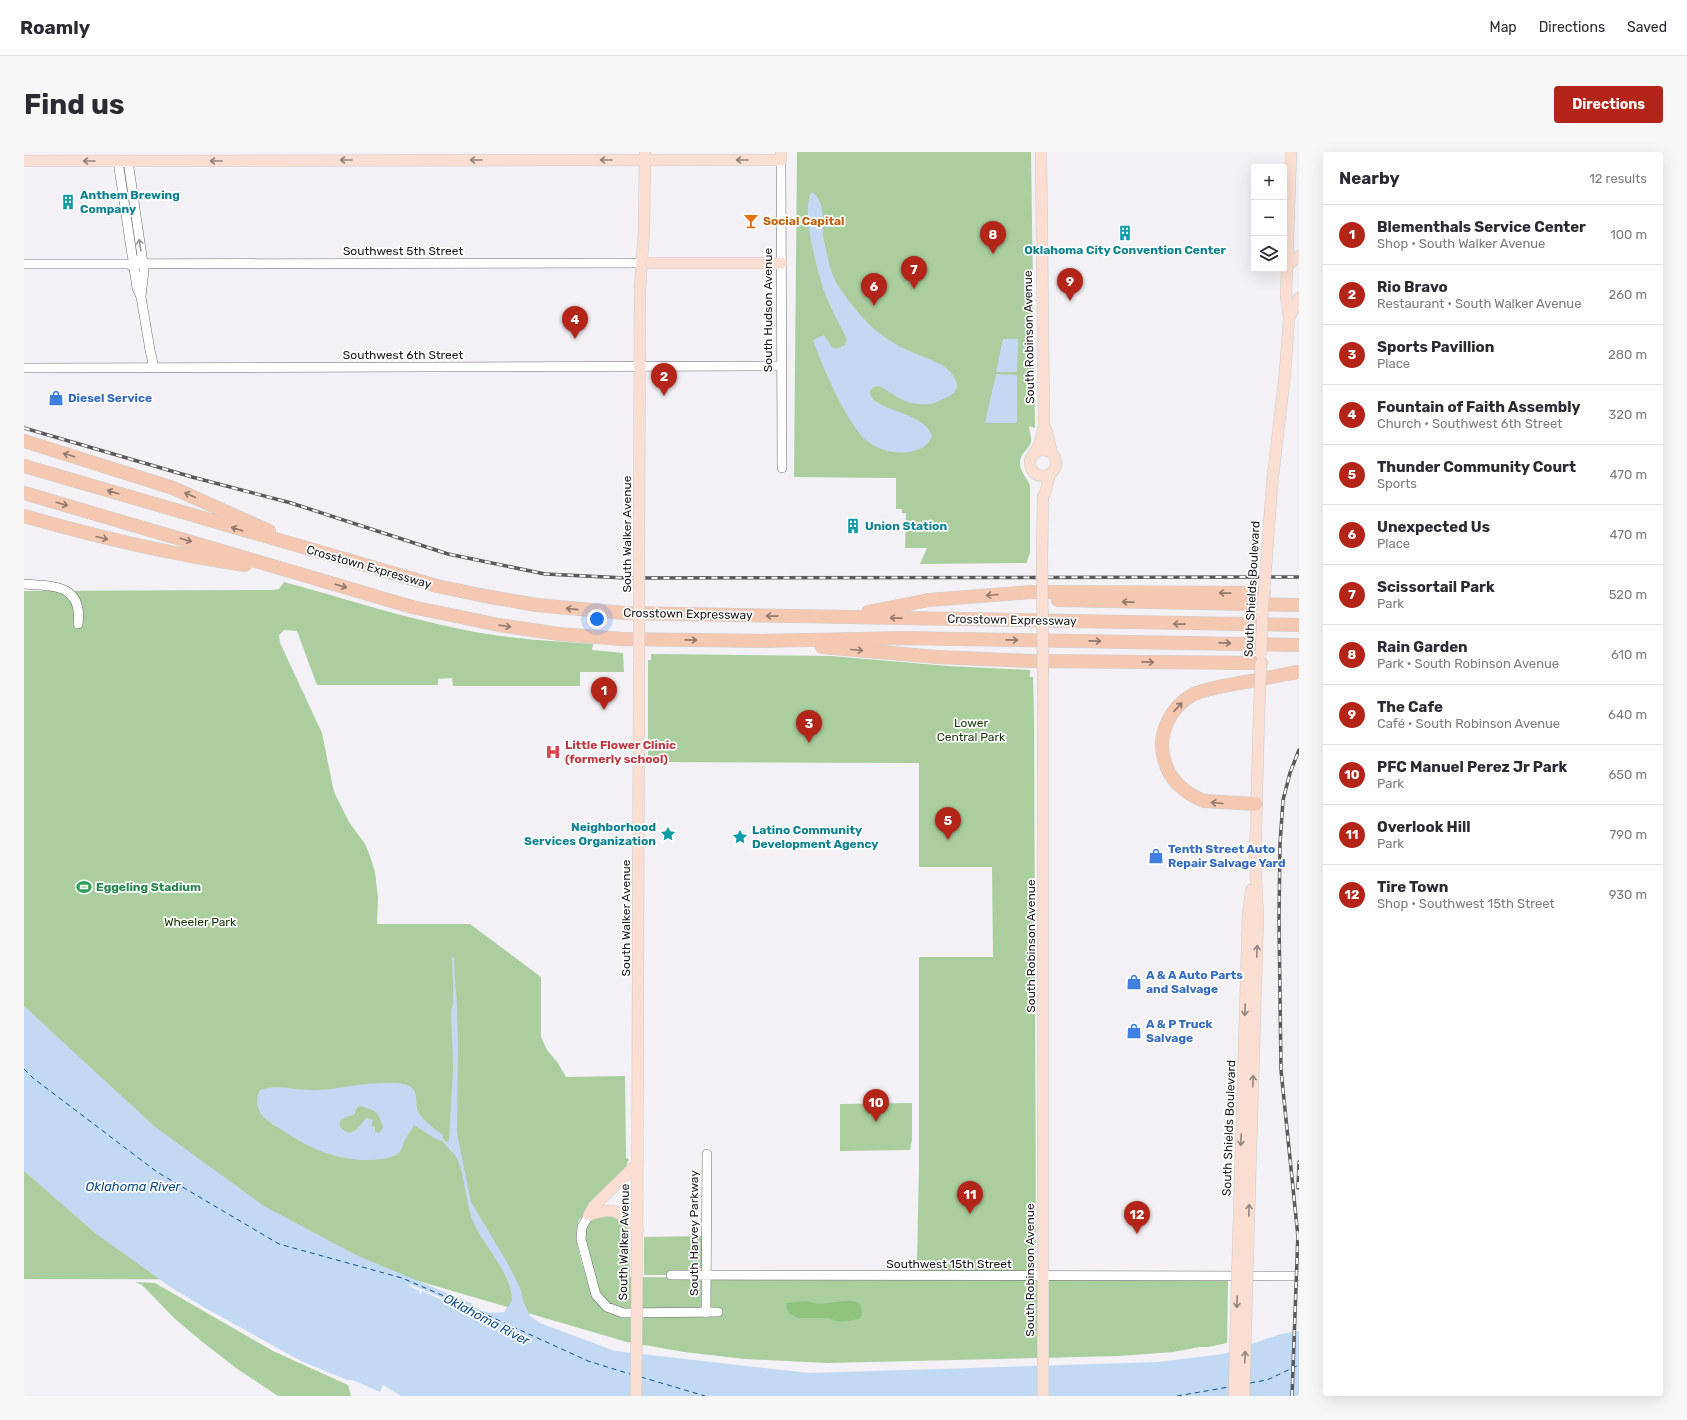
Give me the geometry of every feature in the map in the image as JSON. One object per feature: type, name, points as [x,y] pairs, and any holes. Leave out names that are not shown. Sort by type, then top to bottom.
[{"type":"highway","points":[[24,441],[173,488],[315,551]]},
{"type":"highway","name":"Crosstown Expressway","points":[[24,466],[437,586],[536,605],[624,613],[1299,625]]},
{"type":"highway","name":"Crosstown Expressway","points":[[24,493],[412,607],[499,625],[559,634],[592,637],[762,641],[902,638],[1299,645]]},
{"type":"highway","points":[[24,516],[85,534],[126,544],[203,559],[288,571]]},
{"type":"highway","points":[[841,617],[929,600],[1030,592],[1264,595]]},
{"type":"highway","points":[[1042,599],[1299,606]]},
{"type":"highway","points":[[762,641],[942,657],[1031,661],[1261,663]]},
{"type":"highway","points":[[1256,804],[1204,801],[1182,788],[1170,774],[1163,757],[1162,745],[1166,726],[1176,708],[1184,701],[1201,692],[1299,672]]},
{"type":"main road","name":"South Robinson Avenue","points":[[1035,453],[1044,426],[1042,152]]},
{"type":"main road","points":[[24,161],[122,156],[781,156]]},
{"type":"main road","name":"South Walker Avenue","points":[[636,1396],[638,1230],[640,288],[645,156]]},
{"type":"main road","name":"South Shields Boulevard","points":[[1287,266],[1294,157]]},
{"type":"main road","points":[[1287,266],[1299,256]]},
{"type":"main road","name":"Southwest 5th Street","points":[[642,263],[782,263]]},
{"type":"main road","name":"South Shields Boulevard","points":[[1244,1396],[1243,1249],[1248,915],[1255,862],[1264,595],[1271,497],[1285,374],[1289,318],[1286,296],[1287,272]]},
{"type":"main road","name":"South Shields Boulevard","points":[[1289,318],[1299,298]]},
{"type":"main road","name":"South Robinson Avenue","points":[[1044,426],[1047,432],[1052,454]]},
{"type":"main road","points":[[1043,450],[1052,454],[1056,460],[1055,469],[1050,474],[1043,476],[1034,474],[1030,463],[1035,453],[1043,450]]},
{"type":"main road","name":"South Robinson Avenue","points":[[1034,474],[1040,493],[1043,496]]},
{"type":"main road","name":"South Robinson Avenue","points":[[1043,1396],[1042,557],[1043,496],[1050,474]]},
{"type":"main road","points":[[589,1215],[594,1206],[638,1163]]},
{"type":"main road","points":[[589,1215],[608,1210],[616,1211],[624,1216],[638,1230]]},
{"type":"main road","name":"South Shields Boulevard","points":[[1234,1396],[1243,1249]]},
{"type":"street","points":[[122,156],[132,257],[143,264],[144,277],[141,297]]},
{"type":"street","name":"South Hudson Avenue","points":[[781,156],[782,468]]},
{"type":"street","name":"Southwest 5th Street","points":[[24,264],[642,263]]},
{"type":"street","points":[[129,264],[134,268],[137,288],[141,297],[154,368]]},
{"type":"street","name":"Southwest 6th Street","points":[[24,368],[782,366]]},
{"type":"street","points":[[24,584],[56,586],[68,592],[76,602],[78,608],[78,624]]},
{"type":"street","name":"South Harvey Parkway","points":[[706,1312],[707,1154]]},
{"type":"street","name":"South Walker Avenue","points":[[589,1215],[582,1226],[581,1239],[594,1290],[598,1298],[607,1307],[623,1313],[706,1312]]},
{"type":"street","name":"Southwest 15th Street","points":[[671,1275],[1299,1276]]},
{"type":"street","points":[[706,1312],[718,1312]]},
{"type":"green space","points":[[797,152],[1031,152],[1035,428],[1029,426],[1031,442],[1022,455],[1020,461],[1022,471],[1030,485],[1030,553],[1027,563],[920,564],[927,548],[905,548],[906,513],[902,513],[902,509],[896,509],[896,478],[794,477]]},
{"type":"green space","name":"Wheeler Park","points":[[284,582],[451,627],[533,640],[593,644],[592,650],[623,653],[624,672],[580,672],[580,686],[453,686],[452,678],[438,679],[438,685],[317,685],[297,631],[284,630],[279,635],[280,643],[322,733],[334,792],[349,822],[365,844],[370,856],[375,872],[378,898],[377,924],[470,924],[541,977],[541,1037],[547,1050],[558,1063],[566,1077],[625,1076],[626,1158],[629,1159],[624,1171],[579,1220],[576,1234],[586,1277],[595,1277],[585,1237],[586,1226],[591,1218],[614,1213],[629,1228],[630,1277],[1019,1280],[1228,1279],[1227,1343],[1173,1352],[1119,1356],[827,1363],[745,1359],[684,1352],[627,1342],[415,1280],[24,1279],[24,591],[272,590],[279,589]]},
{"type":"green space","name":"Lower Central Park","points":[[651,654],[831,656],[948,666],[1030,670],[1030,677],[1033,677],[1034,717],[1036,1262],[1032,1271],[921,1272],[917,1265],[919,1164],[919,957],[993,957],[992,867],[919,867],[919,763],[655,762],[650,760],[648,756],[648,660],[651,660]]},
{"type":"green space","points":[[912,1103],[912,1140],[910,1150],[840,1151],[840,1104]]},
{"type":"green space","points":[[703,1236],[702,1267],[696,1275],[644,1275],[644,1237]]},
{"type":"green space","points":[[135,1282],[155,1283],[273,1351],[348,1385],[351,1396],[278,1396],[236,1368],[200,1340],[174,1318],[142,1285]]},
{"type":"green space","points":[[807,1301],[824,1304],[854,1301],[861,1305],[862,1315],[859,1319],[840,1322],[828,1318],[798,1318],[790,1314],[786,1308],[787,1303]]},
{"type":"water","points":[[812,192],[820,201],[824,240],[832,274],[837,284],[853,306],[879,333],[901,347],[944,366],[953,375],[956,381],[957,385],[953,394],[932,404],[920,404],[905,401],[880,386],[874,387],[870,391],[872,398],[878,403],[919,421],[927,427],[932,436],[926,445],[919,449],[908,452],[892,452],[876,447],[867,441],[844,409],[822,364],[813,340],[824,335],[832,347],[836,349],[845,345],[847,339],[825,294],[820,279],[809,224],[809,200]]},
{"type":"water","points":[[1003,339],[1018,339],[1017,372],[996,372]]},
{"type":"water","points":[[996,374],[1017,375],[1017,423],[985,423]]},
{"type":"water","name":"Oklahoma River","points":[[455,981],[458,1044],[457,1133],[471,1202],[508,1264],[521,1290],[523,1301],[530,1316],[540,1323],[615,1351],[809,1373],[1158,1362],[1223,1354],[1281,1334],[1299,1331],[1299,1396],[401,1396],[383,1385],[380,1392],[353,1380],[347,1380],[301,1361],[207,1309],[169,1286],[95,1233],[24,1171],[24,1006],[154,1126],[264,1206],[356,1255],[471,1303],[482,1311],[490,1313],[504,1312],[512,1301],[508,1281],[474,1224],[460,1166],[456,1156],[446,1143],[449,1140],[453,1069],[451,1010],[453,1005],[453,982]]},
{"type":"water","points":[[382,1083],[400,1083],[412,1088],[415,1091],[417,1108],[420,1115],[443,1135],[441,1141],[414,1125],[401,1150],[394,1156],[372,1160],[359,1160],[334,1156],[301,1142],[270,1123],[260,1113],[257,1105],[260,1090],[266,1088],[279,1087],[320,1090]],"holes":[[[360,1106],[373,1110],[378,1114],[383,1128],[379,1133],[375,1132],[375,1127],[371,1126],[373,1120],[366,1118],[355,1131],[348,1132],[340,1127],[340,1121],[346,1117],[354,1115],[356,1109]]]},
{"type":"pier","points":[[409,1284],[443,1298],[442,1300],[422,1291],[421,1294],[419,1294],[420,1291],[413,1288]]},
{"type":"waterway","points":[[453,958],[454,982]]},
{"type":"waterway","points":[[442,1139],[449,1147]]},
{"type":"ferry route","points":[[24,1069],[33,1078],[157,1172],[279,1244],[402,1278],[588,1361],[630,1374]]},
{"type":"ferry route","points":[[1250,1383],[1267,1380],[1299,1365]]},
{"type":"ferry route","points":[[641,1377],[705,1396]]},
{"type":"ferry route","points":[[1177,1396],[1229,1387]]},
{"type":"railway","points":[[24,428],[192,477],[291,503],[448,554],[545,574],[625,578],[1299,577]]},
{"type":"railway","points":[[1298,1237],[1281,1070],[1279,919],[1280,844],[1283,800],[1290,773],[1299,750]]},
{"type":"railway","points":[[1298,1188],[1299,1162]]},
{"type":"railway","points":[[1292,1396],[1298,1232]]},
{"type":"place","name":"Anthem Brewing Company","points":[[68,202]]},
{"type":"place","name":"Social Capital","points":[[751,221]]},
{"type":"place","name":"Oklahoma City Convention Center","points":[[1125,233]]},
{"type":"place","name":"Rain Garden","points":[[993,254]]},
{"type":"place","name":"Scissortail Park","points":[[914,289]]},
{"type":"place","name":"The Cafe","points":[[1070,301]]},
{"type":"place","name":"Unexpected Us","points":[[874,306]]},
{"type":"place","name":"Fountain of Faith Assembly","points":[[575,339]]},
{"type":"place","name":"Rio Bravo","points":[[664,396]]},
{"type":"place","name":"Diesel Service","points":[[56,398]]},
{"type":"place","name":"Union Station","points":[[853,526]]},
{"type":"place","name":"Blementhals Service Center","points":[[604,710]]},
{"type":"place","name":"Sports Pavillion","points":[[809,743]]},
{"type":"place","name":"Little Flower Clinic (formerly school)","points":[[553,752]]},
{"type":"place","name":"Neighborhood Services Organization","points":[[668,834]]},
{"type":"place","name":"Latino Community Development Agency","points":[[740,837]]},
{"type":"place","name":"Thunder Community Court","points":[[948,840]]},
{"type":"place","name":"Tenth Street Auto Repair Salvage Yard","points":[[1156,856]]},
{"type":"place","name":"Eggeling Stadium","points":[[84,887]]},
{"type":"place","name":"A & A Auto Parts and Salvage","points":[[1134,982]]},
{"type":"place","name":"A & P Truck Salvage","points":[[1134,1031]]},
{"type":"place","name":"PFC Manuel Perez Jr Park","points":[[876,1122]]},
{"type":"place","name":"Overlook Hill","points":[[970,1214]]},
{"type":"place","name":"Tire Town","points":[[1137,1234]]}]
